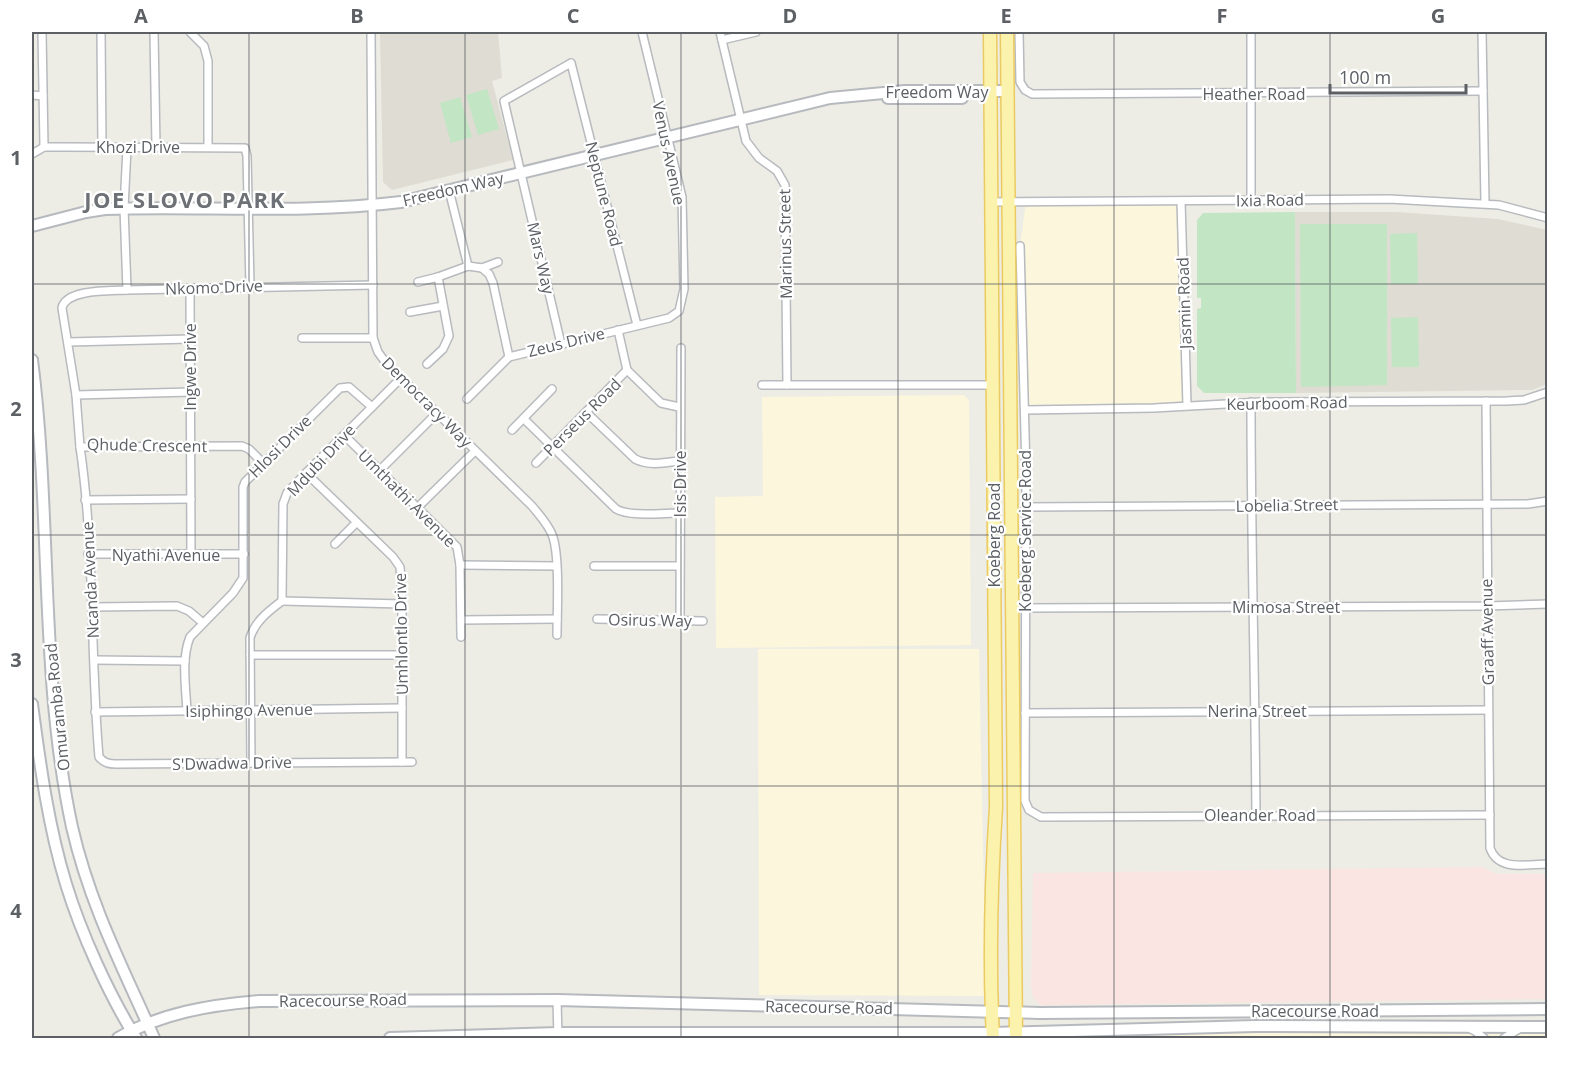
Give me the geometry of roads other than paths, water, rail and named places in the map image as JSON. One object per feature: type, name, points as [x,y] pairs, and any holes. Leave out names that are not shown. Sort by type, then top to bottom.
[{"type":"main road","name":"Koeberg Road","points":[[990,32],[996,807],[990,911],[993,1036]]},
{"type":"main road","name":"Koeberg Road","points":[[1006,32],[1016,1035]]},
{"type":"main road","name":"Freedom Way","points":[[32,226],[86,212],[124,208],[247,209],[371,206],[401,202],[830,98],[867,95],[887,98],[1007,94]]},
{"type":"main road","name":"Omuramba Road","points":[[32,360],[44,484],[51,679],[66,795],[83,869],[96,907],[109,942],[154,1038]]},
{"type":"main road","name":"Omuramba Road","points":[[32,704],[50,821],[66,884],[92,951],[133,1035]]},
{"type":"main road","name":"Racecourse Road","points":[[118,1038],[133,1035],[148,1024],[164,1017],[218,1004],[259,1001],[557,1000],[1015,1012],[1548,1009]]},
{"type":"main road","name":"Racecourse Road","points":[[390,1038],[993,1036],[1256,1026],[1548,1027]]},
{"type":"street","points":[[32,154],[44,147],[42,32]]},
{"type":"street","points":[[101,32],[102,147]]},
{"type":"street","points":[[154,32],[156,147]]},
{"type":"street","points":[[190,32],[204,46],[208,62],[208,147]]},
{"type":"street","name":"Democracy Way","points":[[371,32],[373,338],[382,358],[532,507],[548,527],[554,540],[557,635]]},
{"type":"street","name":"Venus Avenue","points":[[642,32],[682,197],[684,289],[679,311]]},
{"type":"street","name":"Marinus Street","points":[[720,32],[746,141],[751,150],[777,171],[785,185],[787,385]]},
{"type":"street","points":[[722,40],[756,32]]},
{"type":"street","name":"Heather Road","points":[[1019,32],[1020,80],[1026,91],[1036,94],[1483,91]]},
{"type":"street","points":[[1251,32],[1251,200]]},
{"type":"street","points":[[1482,32],[1485,204]]},
{"type":"street","name":"Neptune Road","points":[[571,63],[636,325]]},
{"type":"street","name":"Mars Way","points":[[561,344],[504,101],[571,63]]},
{"type":"street","points":[[32,95],[43,96]]},
{"type":"street","name":"Khozi Drive","points":[[44,147],[245,148],[247,209]]},
{"type":"street","points":[[127,148],[124,208],[127,290]]},
{"type":"street","points":[[449,190],[468,266]]},
{"type":"street","name":"Ixia Road","points":[[991,202],[1389,199],[1485,204],[1516,208],[1548,218]]},
{"type":"street","name":"Jasmin Road","points":[[1181,201],[1187,405]]},
{"type":"street","points":[[247,209],[250,286]]},
{"type":"street","name":"Koeberg Service Road","points":[[1020,246],[1025,410],[1025,801],[1032,813]]},
{"type":"street","points":[[418,282],[468,266],[482,268],[498,262]]},
{"type":"street","points":[[482,268],[489,274],[493,283],[509,357]]},
{"type":"street","points":[[427,364],[442,349],[450,336],[438,277]]},
{"type":"street","name":"Nkomo Drive","points":[[62,308],[63,303],[69,297],[96,292],[250,286],[373,285]]},
{"type":"street","name":"Ingwe Drive","points":[[190,288],[191,555]]},
{"type":"street","points":[[410,312],[443,306]]},
{"type":"street","name":"Qhude Crescent","points":[[62,308],[76,395],[80,447],[242,446],[249,449],[263,463]]},
{"type":"street","name":"Zeus Drive","points":[[467,399],[509,357],[669,318],[679,311]]},
{"type":"street","points":[[618,330],[627,370],[661,403],[679,407]]},
{"type":"street","points":[[302,338],[373,338]]},
{"type":"street","points":[[68,342],[190,339]]},
{"type":"street","name":"Isis Drive","points":[[680,620],[681,348]]},
{"type":"street","name":"Perseus Road","points":[[536,464],[627,370]]},
{"type":"street","name":"Mdubi Drive","points":[[282,601],[283,504],[287,493],[401,378]]},
{"type":"street","points":[[762,385],[993,385]]},
{"type":"street","name":"Hlosi Drive","points":[[187,712],[185,661],[190,637],[241,583],[243,578],[243,487],[248,477],[340,388],[349,387],[372,407]]},
{"type":"street","points":[[512,430],[552,389]]},
{"type":"street","points":[[76,395],[191,392]]},
{"type":"street","name":"Keurboom Road","points":[[1025,410],[1154,408],[1251,402],[1486,401],[1524,399],[1548,392]]},
{"type":"street","name":"Graaff Avenue","points":[[1486,401],[1490,848],[1497,861],[1506,864],[1548,864]]},
{"type":"street","points":[[1251,402],[1256,815]]},
{"type":"street","points":[[380,470],[437,413]]},
{"type":"street","points":[[587,413],[635,459],[641,462],[679,461]]},
{"type":"street","points":[[524,419],[621,512],[680,513]]},
{"type":"street","name":"Umthathi Avenue","points":[[344,435],[457,547],[460,565],[461,637]]},
{"type":"street","name":"Ncanda Avenue","points":[[80,447],[92,607],[95,712]]},
{"type":"street","points":[[417,508],[475,451]]},
{"type":"street","name":"Umhlontlo Drive","points":[[306,473],[398,562],[402,575],[402,762]]},
{"type":"street","points":[[85,500],[191,499]]},
{"type":"street","name":"Lobelia Street","points":[[1025,507],[1527,504],[1548,501]]},
{"type":"street","points":[[335,544],[356,523]]},
{"type":"street","name":"Nyathi Avenue","points":[[88,554],[244,554]]},
{"type":"street","points":[[460,565],[556,566]]},
{"type":"street","points":[[594,566],[680,566]]},
{"type":"street","points":[[251,763],[250,655],[253,629],[266,614],[282,601],[402,604]]},
{"type":"street","name":"Mimosa Street","points":[[1024,608],[1548,604]]},
{"type":"street","points":[[92,607],[177,606],[189,611],[203,623]]},
{"type":"street","points":[[461,620],[557,619]]},
{"type":"street","name":"Osirus Way","points":[[597,619],[703,621]]},
{"type":"street","points":[[250,655],[402,655]]},
{"type":"street","points":[[94,660],[185,661]]},
{"type":"street","name":"Isiphingo Avenue","points":[[95,712],[402,708]]},
{"type":"street","name":"Nerina Street","points":[[1025,713],[1488,710]]},
{"type":"street","name":"S'Dwadwa Drive","points":[[95,712],[99,757],[106,763],[412,762]]},
{"type":"street","name":"Oleander Road","points":[[1032,813],[1041,817],[1490,815]]},
{"type":"street","points":[[557,1000],[558,1036]]},
{"type":"street","points":[[1466,1027],[1484,1038]]},
{"type":"street","points":[[1504,1038],[1524,1027]]},
{"type":"district","name":"JOE SLOVO PARK","points":[[185,199]]}]
